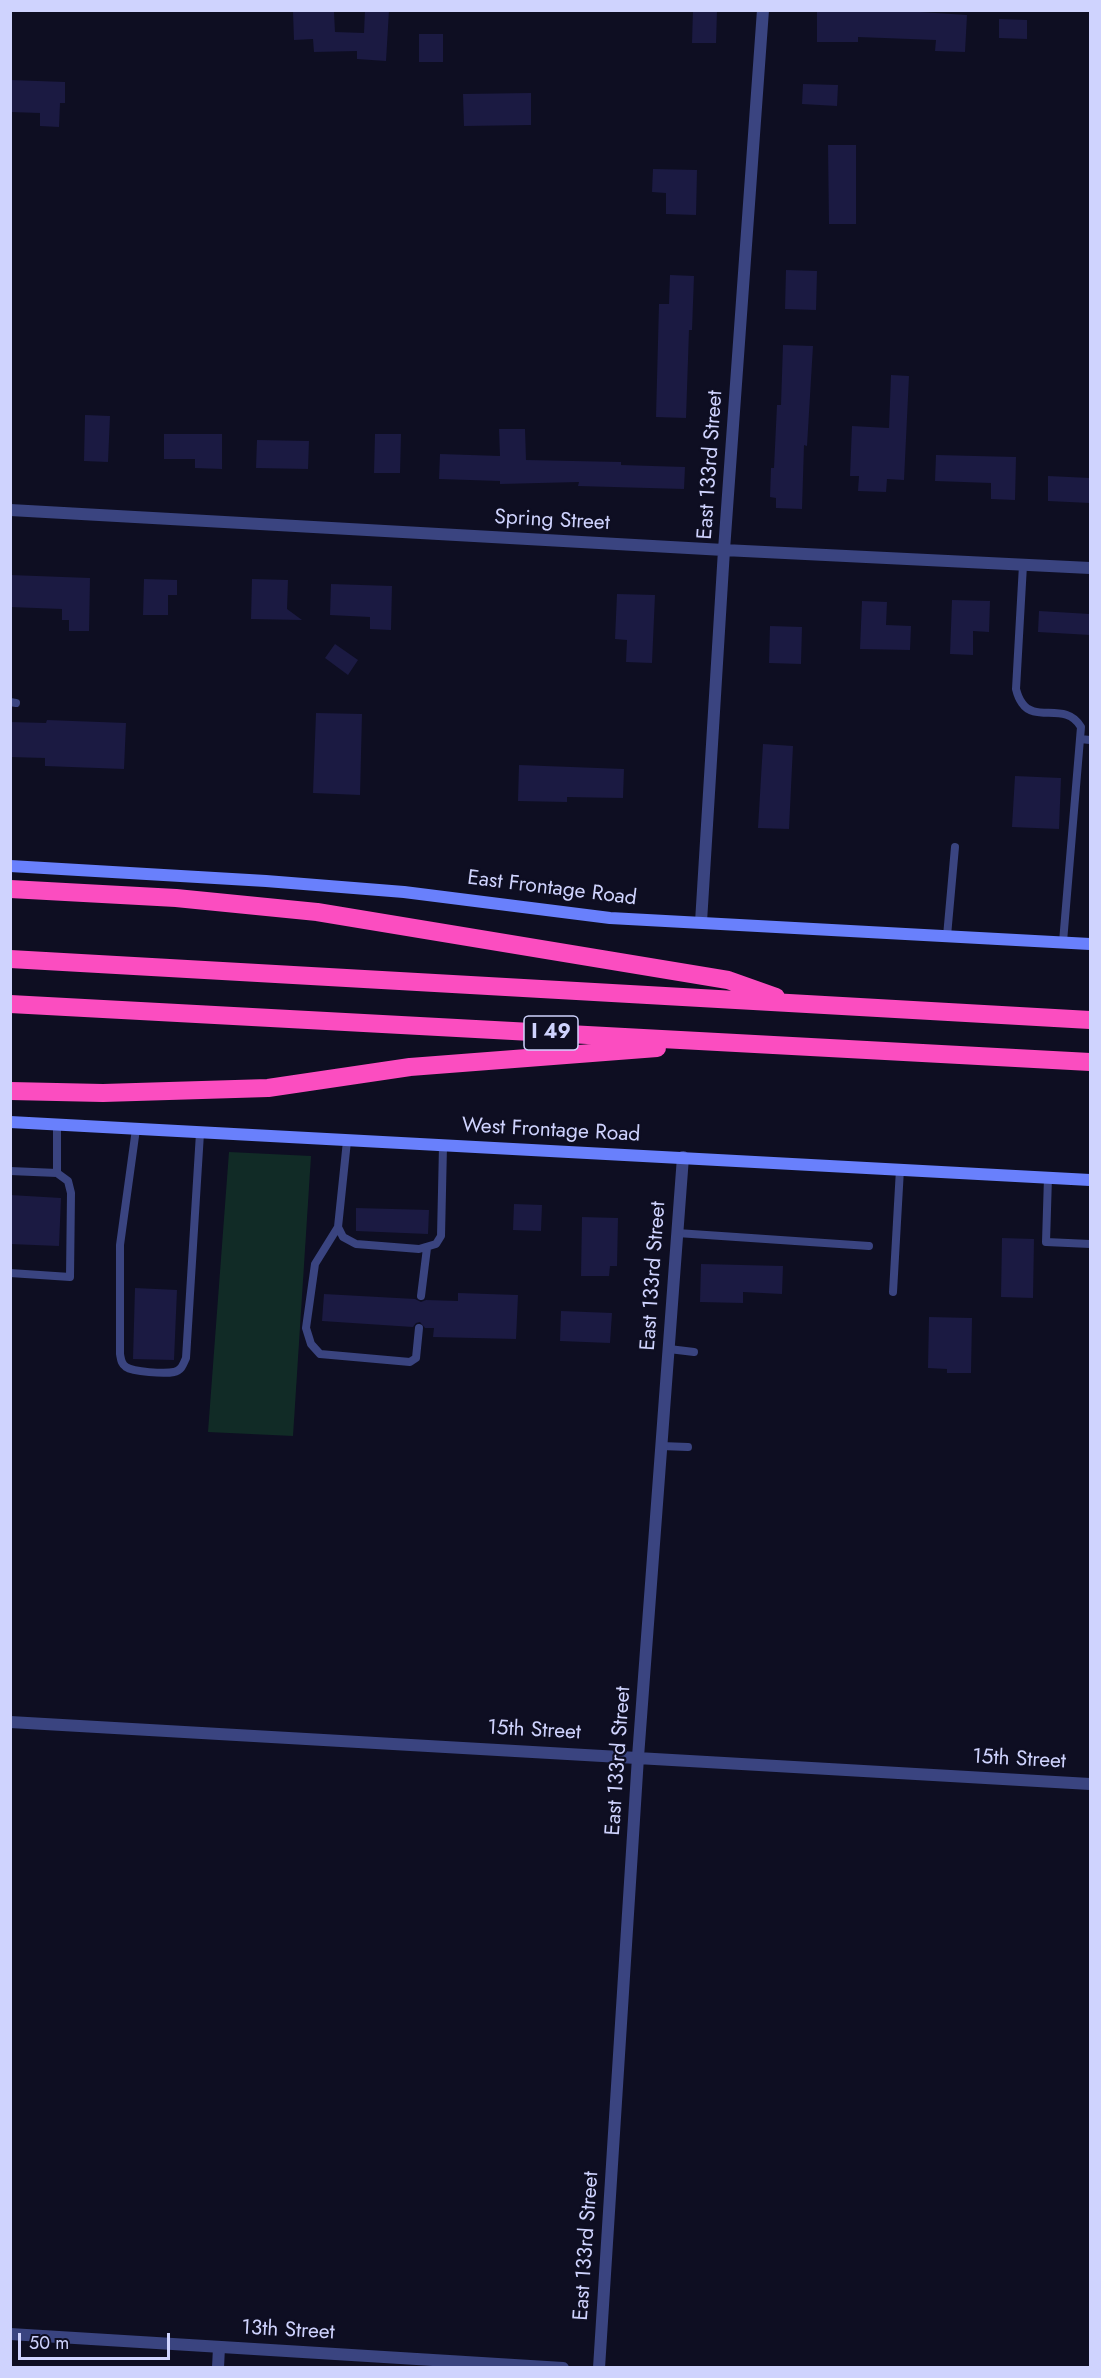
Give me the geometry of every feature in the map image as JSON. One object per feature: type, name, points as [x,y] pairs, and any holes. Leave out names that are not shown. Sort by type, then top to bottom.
[{"type":"highway","points":[[10,889],[176,898],[317,912],[728,980],[798,1004]]},
{"type":"highway","name":"I 49","points":[[10,959],[1090,1020]]},
{"type":"highway","name":"I 49","points":[[10,1004],[1090,1062]]},
{"type":"highway","points":[[10,1091],[103,1093],[268,1088],[410,1067],[730,1043]]},
{"type":"street","name":"East 133rd Street","points":[[701,922],[724,550],[763,10]]},
{"type":"street","name":"Spring Street","points":[[10,510],[1090,568]]},
{"type":"street","name":"East Frontage Road","points":[[10,866],[266,881],[404,892],[610,918],[1090,944]]},
{"type":"street","name":"West Frontage Road","points":[[10,1122],[1090,1179]]},
{"type":"street","name":"East 133rd Street","points":[[599,2367],[638,1757],[683,1157]]},
{"type":"street","name":"15th Street","points":[[10,1722],[1090,1784]]},
{"type":"street","name":"13th Street","points":[[10,2334],[563,2367]]},
{"type":"street","points":[[218,2367],[219,2347]]},
{"type":"lane","points":[[1023,565],[1016,689],[1022,704],[1033,711],[1068,714],[1075,717],[1081,726],[1063,942]]},
{"type":"lane","points":[[1080,739],[1090,740]]},
{"type":"lane","points":[[947,936],[955,847]]},
{"type":"lane","points":[[57,1125],[57,1173]]},
{"type":"lane","points":[[136,1129],[120,1245],[120,1354],[122,1364],[138,1371],[175,1372],[182,1368],[186,1358],[200,1133]]},
{"type":"lane","points":[[347,1141],[338,1227],[315,1264],[306,1328],[311,1344],[320,1354],[410,1362],[416,1358],[418,1328]]},
{"type":"lane","points":[[338,1227],[343,1237],[356,1244],[427,1248],[436,1244],[441,1236],[443,1146]]},
{"type":"lane","points":[[893,1292],[900,1169]]},
{"type":"lane","points":[[10,1171],[57,1173],[68,1181],[71,1193],[70,1277],[10,1273]]},
{"type":"lane","points":[[1048,1177],[1046,1242],[1090,1244]]},
{"type":"lane","points":[[677,1233],[869,1246]]},
{"type":"lane","points":[[421,1296],[427,1248]]},
{"type":"lane","points":[[669,1349],[694,1352]]},
{"type":"lane","points":[[662,1446],[688,1447]]},
{"type":"green space","points":[[229,1152],[311,1156],[293,1436],[208,1432]]},
{"type":"building","points":[[365,10],[389,10],[386,61],[357,59],[357,51],[314,52],[313,39],[294,40],[293,12],[334,12],[335,32],[364,33]]},
{"type":"building","points":[[693,10],[717,10],[716,43],[692,43]]},
{"type":"building","points":[[817,10],[890,10],[967,15],[965,52],[935,51],[936,40],[858,37],[858,42],[817,42]]},
{"type":"building","points":[[999,19],[1027,20],[1027,39],[999,38]]},
{"type":"building","points":[[419,34],[443,34],[443,62],[419,62]]},
{"type":"building","points":[[10,80],[65,82],[65,103],[60,103],[59,127],[40,126],[40,113],[10,112]]},
{"type":"building","points":[[803,84],[838,85],[837,106],[802,104]]},
{"type":"building","points":[[531,93],[531,125],[464,126],[463,94]]},
{"type":"building","points":[[828,145],[856,145],[856,224],[829,224]]},
{"type":"building","points":[[653,169],[697,170],[696,215],[666,214],[666,193],[652,192]]},
{"type":"building","points":[[786,270],[817,271],[816,310],[785,309]]},
{"type":"building","points":[[670,275],[694,276],[692,330],[689,330],[686,418],[656,417],[659,304],[669,304]]},
{"type":"building","points":[[783,345],[813,346],[807,446],[804,445],[802,509],[776,508],[776,498],[770,497],[777,405],[781,405]]},
{"type":"building","points":[[891,375],[909,376],[904,480],[887,479],[886,492],[858,491],[859,476],[850,476],[852,426],[889,428]]},
{"type":"building","points":[[85,415],[110,416],[108,462],[84,461]]},
{"type":"building","points":[[499,429],[525,429],[526,460],[621,462],[621,465],[685,467],[684,489],[578,486],[579,482],[500,484],[500,481],[439,479],[440,454],[500,456]]},
{"type":"building","points":[[164,434],[222,434],[222,469],[195,468],[195,459],[164,459]]},
{"type":"building","points":[[375,434],[401,434],[400,473],[374,473]]},
{"type":"building","points":[[257,440],[309,441],[308,469],[256,468]]},
{"type":"building","points":[[936,455],[1016,457],[1015,500],[991,499],[991,483],[935,481]]},
{"type":"building","points":[[1048,476],[1090,478],[1090,503],[1048,501]]},
{"type":"building","points":[[10,575],[90,578],[89,631],[69,631],[69,620],[62,620],[62,609],[10,607]]},
{"type":"building","points":[[144,579],[177,580],[177,595],[168,595],[168,615],[143,615]]},
{"type":"building","points":[[252,579],[288,580],[287,609],[302,620],[251,619]]},
{"type":"building","points":[[331,584],[392,586],[391,630],[370,629],[370,617],[330,615]]},
{"type":"building","points":[[617,594],[655,595],[652,663],[626,662],[627,640],[615,639]]},
{"type":"building","points":[[952,600],[990,601],[989,632],[973,631],[973,655],[950,654]]},
{"type":"building","points":[[862,601],[887,602],[886,625],[911,626],[910,650],[860,649]]},
{"type":"building","points":[[1039,611],[1090,614],[1090,635],[1038,632]]},
{"type":"building","points":[[770,626],[802,627],[801,664],[769,663]]},
{"type":"building","points":[[335,644],[358,660],[348,675],[325,658]]},
{"type":"building","points":[[316,713],[362,714],[360,795],[313,793]]},
{"type":"building","points":[[47,720],[126,723],[124,769],[45,766],[45,758],[10,757],[10,722],[46,723]]},
{"type":"building","points":[[763,744],[793,746],[789,829],[758,828]]},
{"type":"building","points":[[519,765],[624,769],[623,798],[567,797],[567,802],[518,801]]},
{"type":"building","points":[[1015,776],[1061,778],[1059,829],[1012,827]]},
{"type":"building","points":[[10,1195],[61,1198],[59,1246],[10,1244]]},
{"type":"building","points":[[514,1204],[542,1205],[541,1231],[513,1230]]},
{"type":"building","points":[[356,1208],[429,1210],[428,1234],[356,1231]]},
{"type":"building","points":[[582,1217],[618,1218],[617,1266],[610,1266],[609,1276],[581,1276]]},
{"type":"building","points":[[1002,1238],[1034,1239],[1033,1298],[1001,1297]]},
{"type":"building","points":[[701,1264],[783,1266],[782,1294],[743,1292],[743,1303],[700,1302]]},
{"type":"building","points":[[135,1288],[177,1290],[174,1360],[133,1359]]},
{"type":"building","points":[[458,1293],[518,1295],[516,1339],[433,1337],[434,1328],[425,1328],[420,1322],[413,1327],[322,1321],[324,1294],[415,1299],[421,1302],[426,1300],[458,1301]]},
{"type":"building","points":[[561,1311],[612,1313],[610,1343],[560,1341]]},
{"type":"building","points":[[929,1317],[972,1318],[971,1373],[947,1373],[947,1369],[928,1368]]}]
